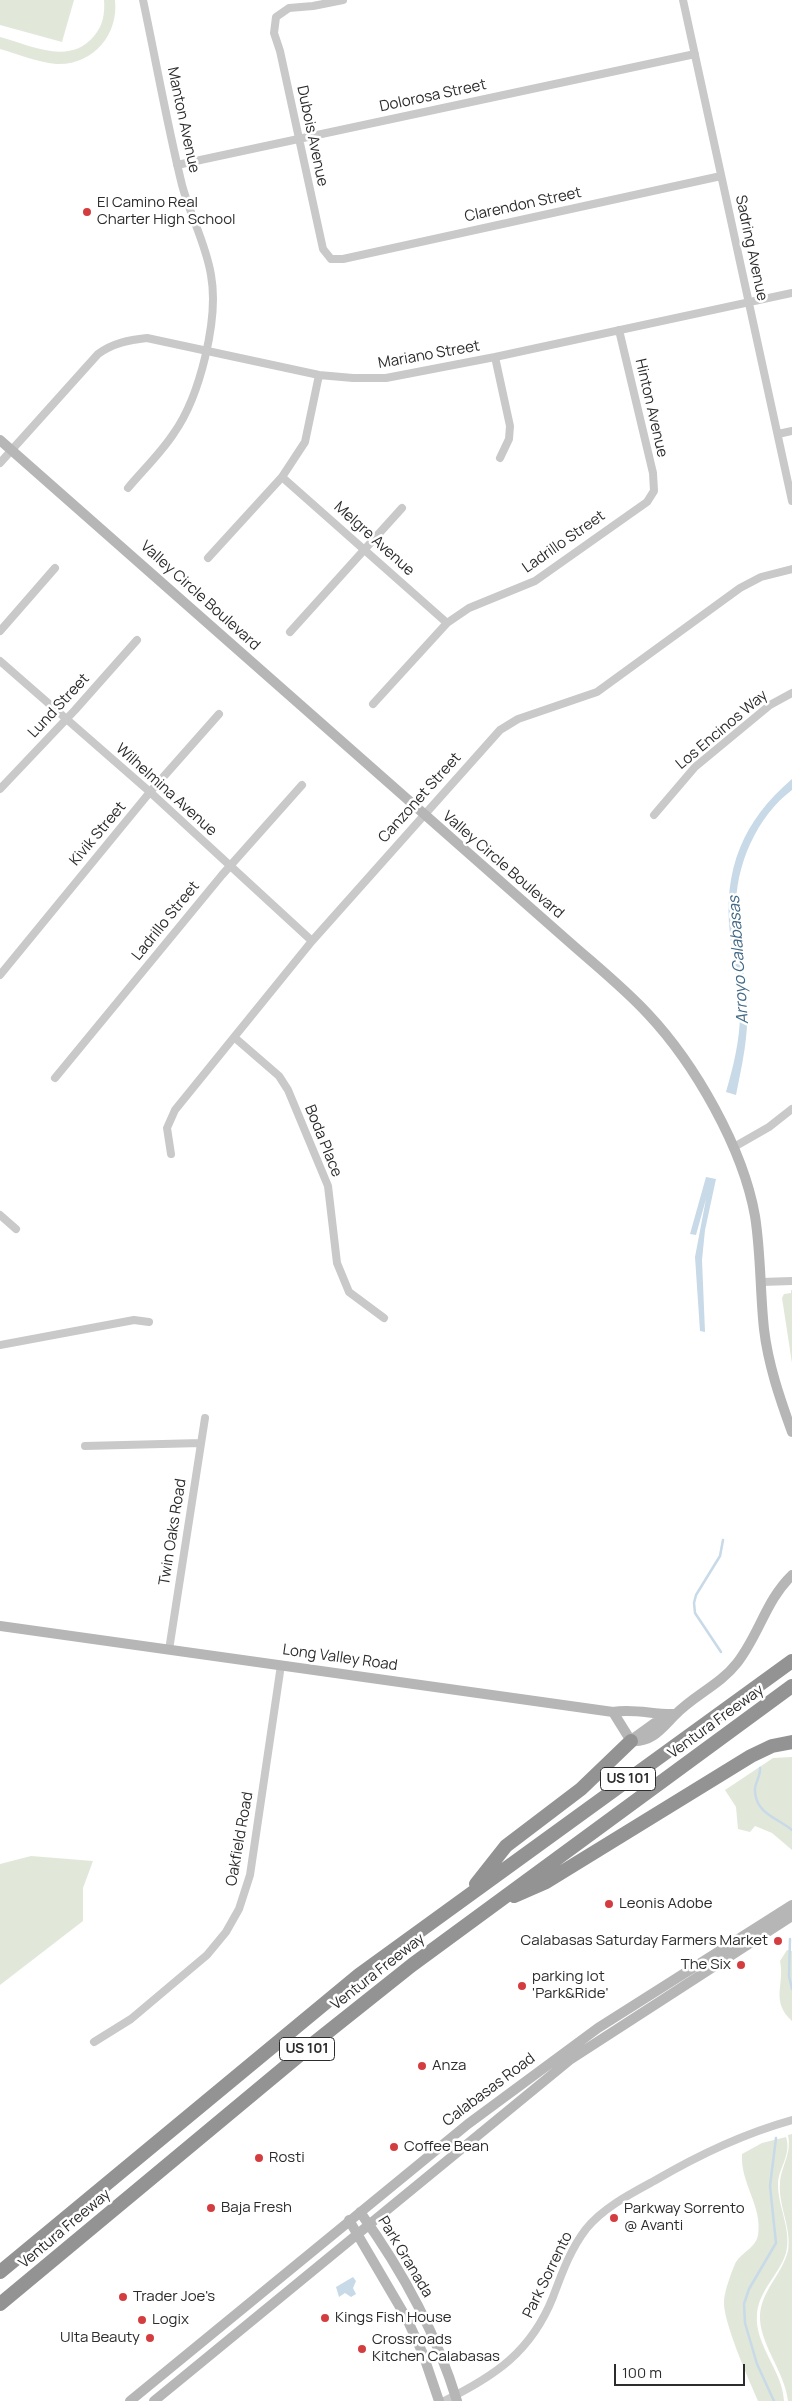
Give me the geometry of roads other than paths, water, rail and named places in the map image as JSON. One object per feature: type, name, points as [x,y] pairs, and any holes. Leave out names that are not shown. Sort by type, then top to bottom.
[{"type":"highway","name":"Ventura Freeway","points":[[0,2272],[359,1975],[792,1661]]},
{"type":"highway","name":"Ventura Freeway","points":[[0,2304],[314,2043],[412,1965],[792,1686]]},
{"type":"highway","points":[[465,1898],[506,1846],[581,1789],[631,1741]]},
{"type":"highway","points":[[492,1906],[546,1882],[751,1756],[772,1746],[792,1742]]},
{"type":"main road","name":"Valley Circle Boulevard","points":[[0,440],[647,1013],[670,1040],[698,1080],[734,1147],[755,1215],[764,1331],[772,1366],[789,1413],[792,1432]]},
{"type":"main road","points":[[613,1712],[631,1741],[638,1742],[650,1738],[665,1726],[675,1714],[710,1690],[730,1672],[747,1648],[771,1600],[792,1575]]},
{"type":"main road","name":"Long Valley Road","points":[[0,1626],[613,1712],[625,1710],[658,1715],[675,1714]]},
{"type":"main road","name":"Calabasas Road","points":[[130,2401],[250,2300],[461,2129],[497,2104],[565,2051],[792,1905]]},
{"type":"main road","name":"Calabasas Road","points":[[154,2401],[570,2059],[792,1916]]},
{"type":"main road","name":"Park Granada","points":[[360,2212],[398,2268],[423,2316],[435,2341],[456,2398]]},
{"type":"main road","name":"Park Granada","points":[[349,2220],[407,2319],[423,2354],[439,2401]]},
{"type":"main road","points":[[250,2300],[260,2313]]},
{"type":"street","name":"Manton Avenue","points":[[128,488],[174,434],[182,421],[199,380],[213,314],[214,293],[207,254],[188,207],[177,165],[143,0]]},
{"type":"street","name":"Dubois Avenue","points":[[331,259],[323,249],[280,51],[274,33],[276,17],[289,8],[313,6],[343,0]]},
{"type":"street","name":"Sadring Avenue","points":[[684,0],[792,501]]},
{"type":"street","name":"Dolorosa Street","points":[[177,165],[695,54]]},
{"type":"street","name":"Clarendon Street","points":[[331,259],[343,259],[721,176]]},
{"type":"street","name":"Mariano Street","points":[[0,463],[90,362],[106,348],[131,339],[147,338],[319,375],[386,378],[496,357],[792,293]]},
{"type":"street","name":"Hinton Avenue","points":[[619,330],[653,473],[654,491]]},
{"type":"street","points":[[496,357],[510,426],[509,439],[500,458]]},
{"type":"street","points":[[208,558],[282,477],[304,442],[319,375]]},
{"type":"street","points":[[778,434],[792,431]]},
{"type":"street","name":"Melgre Avenue","points":[[282,477],[446,623]]},
{"type":"street","name":"Ladrillo Street","points":[[373,704],[446,623],[469,608],[535,581],[647,502],[654,491]]},
{"type":"street","points":[[290,632],[402,508]]},
{"type":"street","points":[[0,631],[55,568]]},
{"type":"street","name":"Canzonet Street","points":[[171,1154],[167,1128],[169,1120],[312,941],[500,730],[512,722],[597,692],[740,588],[761,577],[792,569]]},
{"type":"street","name":"Lund Street","points":[[0,789],[138,640]]},
{"type":"street","name":"Wilhelmina Avenue","points":[[0,661],[150,792],[312,941]]},
{"type":"street","name":"Los Encinos Way","points":[[654,815],[695,767],[770,705],[792,693]]},
{"type":"street","name":"Kivik Street","points":[[0,975],[150,792],[219,714]]},
{"type":"street","name":"Ladrillo Street","points":[[55,1078],[230,866],[302,785]]},
{"type":"street","name":"Boda Place","points":[[234,1037],[279,1076],[288,1090],[328,1186],[337,1263],[348,1292],[384,1318]]},
{"type":"street","points":[[734,1147],[769,1127],[792,1109]]},
{"type":"street","points":[[0,1215],[16,1229]]},
{"type":"street","points":[[761,1282],[792,1282]]},
{"type":"street","points":[[0,1345],[134,1320],[149,1322]]},
{"type":"street","name":"Twin Oaks Road","points":[[169,1650],[205,1418]]},
{"type":"street","points":[[85,1446],[201,1443]]},
{"type":"street","name":"Oakfield Road","points":[[94,2042],[132,2019],[207,1955],[226,1932],[239,1909],[250,1875],[281,1665]]},
{"type":"street","name":"Park Sorrento","points":[[444,2401],[456,2398],[494,2374],[528,2341],[544,2315],[573,2248],[587,2228],[608,2209],[647,2184],[724,2144],[764,2128],[792,2120]]},
{"type":"water","points":[[792,779],[792,790],[768,814],[750,843],[739,876],[736,910],[746,992],[747,1027],[736,1095],[726,1092],[734,1064],[740,1024],[730,934],[730,888],[740,848],[749,829],[775,795]]},
{"type":"water","points":[[706,1177],[716,1179],[705,1230],[702,1260],[705,1332],[700,1331],[695,1257],[706,1199],[696,1235],[690,1234]]},
{"type":"water","points":[[353,2277],[356,2281],[353,2288],[356,2294],[351,2297],[345,2293],[339,2297],[336,2287]]},
{"type":"waterway","name":"Arroyo Calabasas","points":[[721,1652],[695,1613],[694,1603],[696,1595],[720,1556],[723,1540]]},
{"type":"waterway","name":"Arroyo Calabasas","points":[[760,1768],[755,1788],[756,1799],[759,1805],[769,1815],[792,1830]]},
{"type":"waterway","name":"Arroyo Calabasas","points":[[790,1939],[789,1976],[792,1989]]},
{"type":"waterway","name":"Arroyo Calabasas","points":[[774,2401],[757,2364],[745,2323],[744,2304],[749,2289],[776,2243],[770,2186],[776,2138]]},
{"type":"place","name":"El Camino Real Charter High School","points":[[87,212]]},
{"type":"place","name":"Leonis Adobe","points":[[609,1904]]},
{"type":"place","name":"Calabasas Saturday Farmers Market","points":[[778,1941]]},
{"type":"place","name":"The Six","points":[[741,1965]]},
{"type":"place","name":"parking lot 'Park&Ride'","points":[[522,1986]]},
{"type":"place","name":"Anza","points":[[422,2066]]},
{"type":"place","name":"Coffee Bean","points":[[394,2147]]},
{"type":"place","name":"Rosti","points":[[259,2158]]},
{"type":"place","name":"Baja Fresh","points":[[211,2208]]},
{"type":"place","name":"Parkway Sorrento @ Avanti","points":[[614,2218]]},
{"type":"place","name":"Trader Joe's","points":[[123,2297]]},
{"type":"place","name":"Kings Fish House","points":[[325,2318]]},
{"type":"place","name":"Logix","points":[[142,2320]]},
{"type":"place","name":"Ulta Beauty","points":[[150,2338]]},
{"type":"place","name":"Crossroads Kitchen Calabasas","points":[[362,2349]]}]
